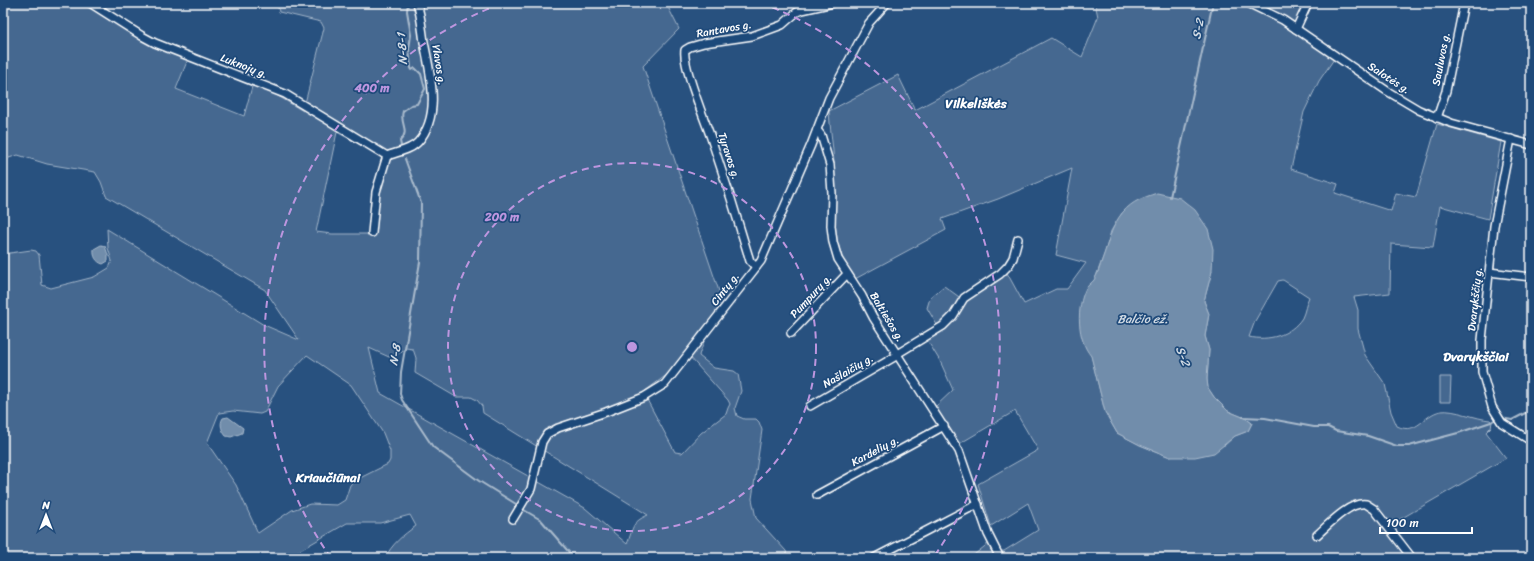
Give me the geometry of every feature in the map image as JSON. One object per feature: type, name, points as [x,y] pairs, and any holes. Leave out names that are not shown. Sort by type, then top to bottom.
[{"type":"street","name":"Luknojų g.","points":[[90,3],[155,43],[285,94],[387,156]]},
{"type":"street","name":"Ylavos g.","points":[[387,156],[413,146],[423,135],[428,124],[432,101],[432,84],[417,3]]},
{"type":"street","name":"Rantavos g.","points":[[685,50],[704,43],[752,36],[782,25],[800,11],[833,3]]},
{"type":"street","points":[[877,3],[885,5]]},
{"type":"street","name":"Salotės g.","points":[[1248,3],[1270,13],[1296,28],[1387,91],[1419,110],[1437,118],[1531,145]]},
{"type":"street","points":[[1296,28],[1308,3]]},
{"type":"street","name":"Sauluvos g.","points":[[1437,118],[1446,91],[1464,3]]},
{"type":"street","name":"Cintų g.","points":[[513,519],[530,489],[542,442],[547,434],[558,428],[606,412],[644,397],[665,384],[756,267],[763,256],[817,130],[829,98],[869,23],[885,5]]},
{"type":"street","name":"Tyravos g.","points":[[685,50],[684,58],[750,261],[756,267]]},
{"type":"street","name":"Baltiešos g.","points":[[817,130],[821,135],[830,165],[832,183],[831,226],[833,242],[838,259],[862,296],[873,317],[959,451],[988,534],[1000,558]]},
{"type":"street","name":"Dvarykščių g.","points":[[1511,140],[1494,226],[1482,340],[1482,372],[1492,407],[1502,423],[1531,441]]},
{"type":"street","points":[[372,232],[376,192],[387,156]]},
{"type":"street","name":"Našlaičių g.","points":[[810,406],[898,355],[943,326],[953,316],[964,298],[1000,274],[1008,266],[1013,258],[1018,239]]},
{"type":"street","points":[[1489,272],[1531,277]]},
{"type":"street","name":"Pumpurų g.","points":[[791,333],[847,274]]},
{"type":"street","name":"Kardelių g.","points":[[817,495],[944,426]]},
{"type":"street","points":[[874,558],[978,504]]},
{"type":"street","points":[[1317,535],[1336,517],[1354,506],[1366,504],[1374,509],[1412,558]]},
{"type":"shaded area","points":[[3,3],[84,3],[188,59],[176,89],[244,116],[253,83],[268,90],[303,111],[324,28],[321,22],[279,12],[277,3],[666,3],[679,29],[643,66],[724,306],[698,334],[703,341],[699,356],[714,368],[734,371],[738,374],[741,391],[735,408],[737,416],[744,419],[756,419],[762,430],[752,499],[756,518],[786,551],[788,558],[385,558],[398,540],[416,526],[410,515],[380,523],[347,523],[290,556],[292,558],[3,558],[3,254],[31,250],[36,251],[39,255],[42,285],[51,288],[94,277],[109,268],[112,261],[108,248],[107,229],[264,325],[299,340],[265,290],[106,196],[101,182],[95,172],[47,164],[18,155],[3,160]],"holes":[[[337,132],[382,157],[368,234],[332,234],[316,232]],[[369,348],[389,357],[398,354],[406,348],[413,349],[416,358],[415,373],[456,397],[471,397],[477,400],[482,406],[483,413],[648,515],[635,523],[627,544],[585,508],[380,393]],[[684,353],[689,356],[730,404],[726,414],[701,433],[682,453],[675,452],[645,396],[645,391],[668,374]],[[307,355],[351,385],[383,433],[390,451],[390,460],[388,464],[354,481],[350,485],[345,500],[337,505],[310,504],[292,510],[258,533],[236,485],[207,443],[219,413],[233,411],[260,414],[265,412],[278,386]]]},
{"type":"shaded area","points":[[1095,3],[1305,3],[1294,31],[1334,59],[1319,81],[1304,112],[1291,169],[1338,184],[1335,193],[1391,211],[1396,193],[1416,197],[1437,124],[1501,142],[1488,219],[1440,206],[1433,247],[1391,244],[1390,293],[1354,297],[1358,310],[1358,329],[1365,355],[1385,384],[1391,412],[1397,426],[1410,428],[1429,416],[1441,411],[1452,411],[1490,420],[1492,422],[1491,427],[1486,432],[1506,458],[1390,525],[1416,558],[970,558],[989,543],[993,551],[1004,551],[1038,530],[1028,503],[991,526],[978,484],[1038,450],[1015,411],[959,444],[935,407],[953,390],[940,361],[927,340],[940,330],[927,308],[930,298],[944,286],[966,302],[1006,271],[1024,304],[1056,289],[1067,289],[1086,263],[1056,255],[1072,168],[998,199],[942,219],[946,230],[855,279],[846,266],[837,239],[834,208],[834,163],[829,111],[898,75],[915,110],[1051,38],[1082,57],[1098,17]],"holes":[[[1122,213],[1212,271],[1204,301],[1209,314],[1205,336],[1209,350],[1207,379],[1208,388],[1214,397],[1228,411],[1245,418],[1252,423],[1248,431],[1235,436],[1225,445],[1170,457],[1140,445],[1117,433],[1105,412],[1091,355],[1086,288],[1095,279],[1111,231]],[[1283,280],[1309,297],[1302,318],[1291,329],[1278,336],[1264,338],[1249,337],[1255,321],[1278,281]]]},
{"type":"shaded area","points":[[1440,377],[1451,377],[1450,402],[1440,402]]},
{"type":"water","name":"Balčio ež.","points":[[1157,193],[1180,198],[1195,210],[1208,229],[1213,249],[1212,271],[1204,301],[1209,314],[1205,336],[1209,350],[1207,379],[1208,388],[1214,397],[1228,411],[1245,418],[1252,423],[1248,431],[1235,436],[1214,453],[1195,457],[1170,457],[1140,445],[1117,433],[1105,412],[1091,356],[1086,349],[1081,332],[1079,314],[1083,296],[1086,288],[1097,275],[1110,235],[1119,217],[1134,202]]},
{"type":"water","points":[[101,245],[105,246],[108,255],[108,261],[103,264],[97,260],[94,254],[94,249]]},
{"type":"water","points":[[228,417],[243,428],[242,433],[231,437],[226,436],[222,430],[221,423],[223,418]]},
{"type":"waterway","name":"N-8-1","points":[[401,146],[400,141],[405,134],[402,120],[403,111],[411,105],[417,104],[425,89],[421,74],[415,68],[412,70],[411,68],[409,49],[411,35],[407,11],[408,3]]},
{"type":"waterway","name":"S-2","points":[[1170,197],[1212,7]]},
{"type":"waterway","name":"N-8","points":[[405,159],[421,203],[420,262],[401,372],[400,394],[402,400],[433,447],[479,481],[516,504]]},
{"type":"waterway","name":"S-2","points":[[1501,418],[1512,420],[1531,410]]},
{"type":"waterway","name":"S-2","points":[[1243,417],[1265,418],[1314,427],[1328,427],[1336,431],[1368,436],[1397,446],[1409,446],[1458,433],[1496,419]]},
{"type":"waterway","name":"N-8","points":[[524,510],[541,520],[574,558]]},
{"type":"district","name":"Vilkeliškės","points":[[976,103]]},
{"type":"district","name":"Dvarykščiai","points":[[1476,356]]},
{"type":"district","name":"Kriaučiūnai","points":[[328,477]]}]
